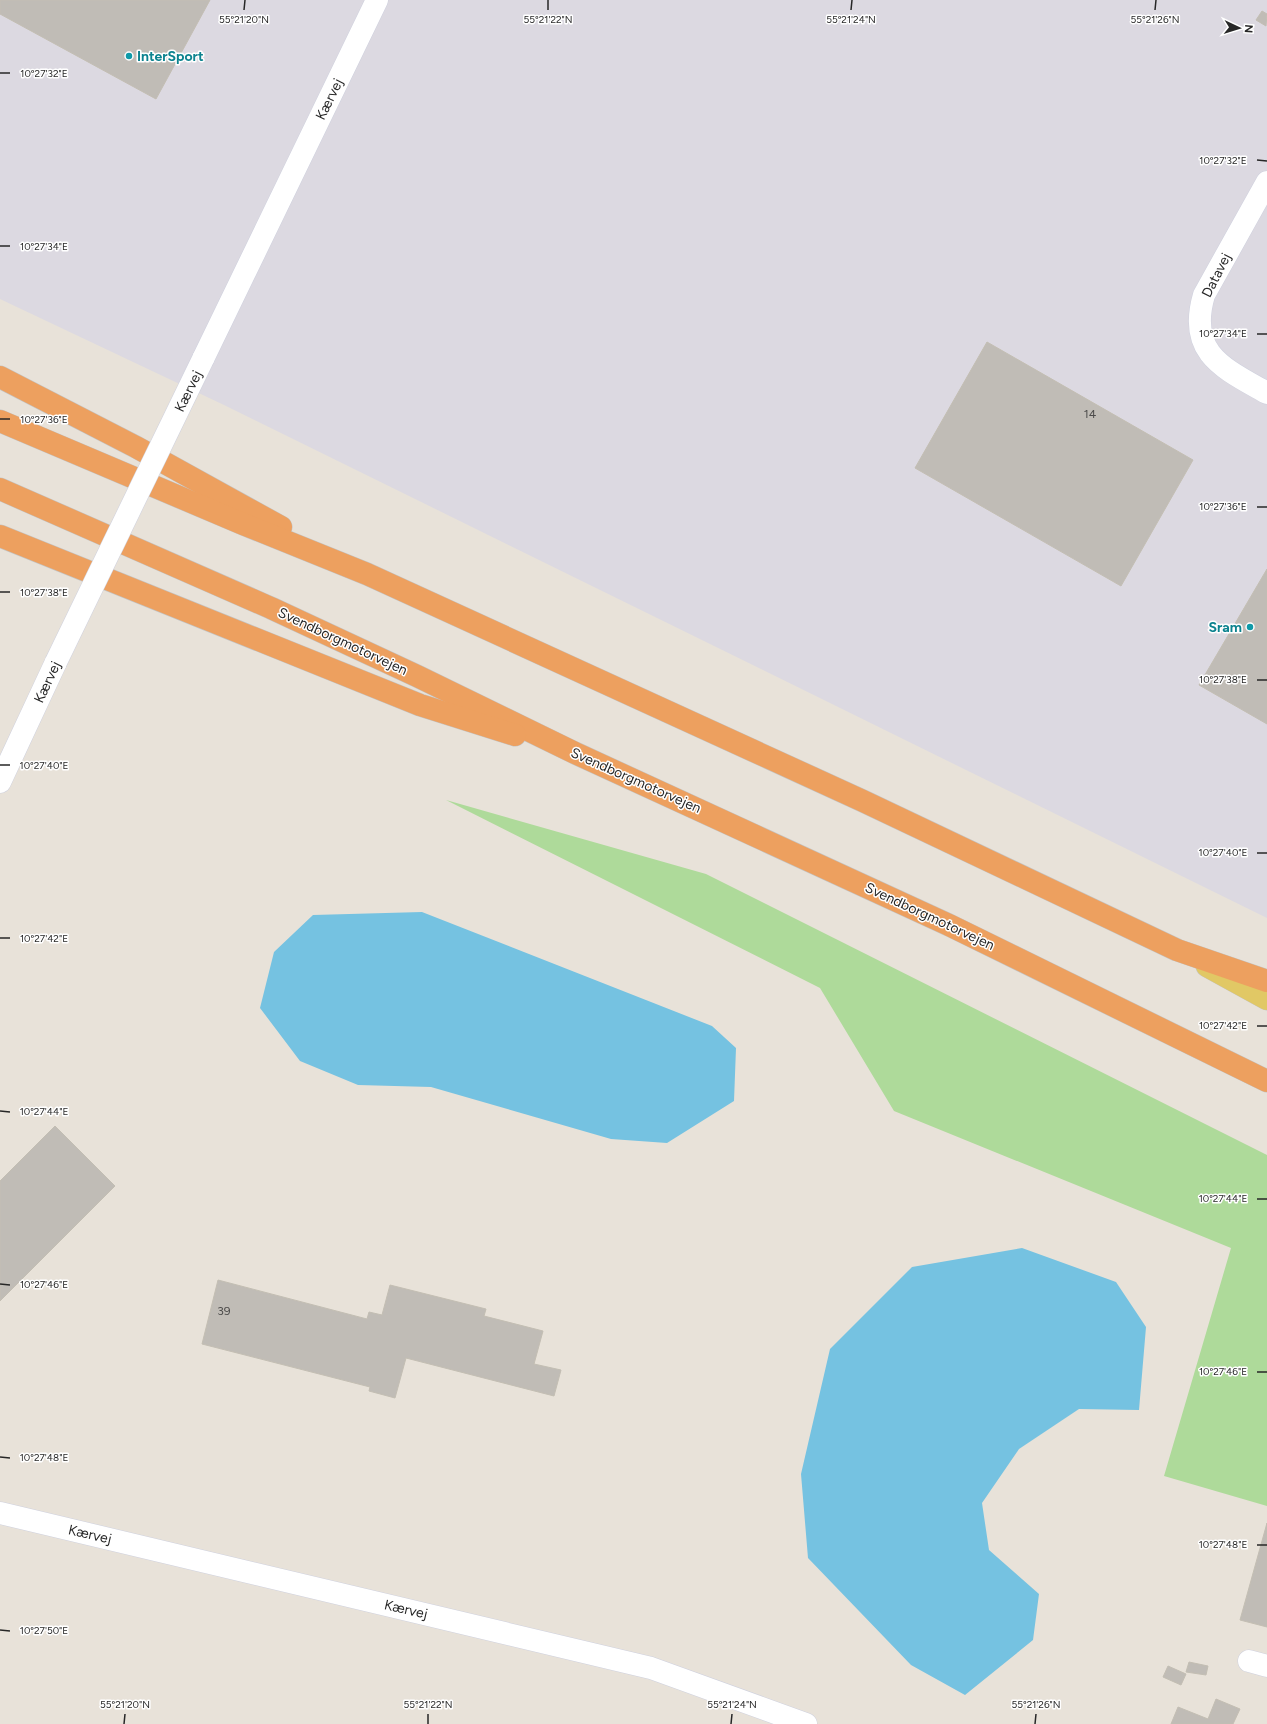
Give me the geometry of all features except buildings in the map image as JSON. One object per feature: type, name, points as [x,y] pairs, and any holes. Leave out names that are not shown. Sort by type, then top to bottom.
[{"type":"highway","points":[[0,377],[136,447],[366,574]]},
{"type":"highway","points":[[0,421],[236,521],[366,574],[842,791],[1177,950],[1267,981]]},
{"type":"highway","name":"Svendborgmotorvejen","points":[[0,489],[271,608],[417,676],[575,753],[949,924],[1267,1081]]},
{"type":"highway","points":[[0,536],[420,705],[575,753]]},
{"type":"main road","points":[[1177,950],[1267,999]]},
{"type":"street","name":"Kærvej","points":[[0,782],[56,662],[377,0]]},
{"type":"street","name":"Datavej","points":[[1267,182],[1204,294],[1200,309],[1200,326],[1205,345],[1216,362],[1267,393]]},
{"type":"street","name":"Kærvej","points":[[0,1513],[651,1668],[806,1724]]},
{"type":"shaded area","points":[[0,0],[1267,0],[1267,918],[224,405],[0,299]]},
{"type":"green space","points":[[446,800],[706,874],[1267,1155],[1267,1506],[1164,1476],[1231,1248],[894,1111],[820,988]]},
{"type":"water","points":[[422,912],[712,1026],[736,1048],[734,1101],[667,1143],[611,1139],[431,1087],[358,1085],[300,1061],[260,1008],[274,952],[313,915]]},
{"type":"water","points":[[1022,1248],[1116,1282],[1146,1327],[1139,1410],[1079,1409],[1019,1449],[982,1503],[989,1550],[1039,1594],[1033,1640],[965,1695],[911,1665],[808,1558],[801,1474],[830,1349],[912,1267]]},
{"type":"place","name":"InterSport","points":[[129,56]]},
{"type":"place","name":"Sram","points":[[1250,627]]}]
